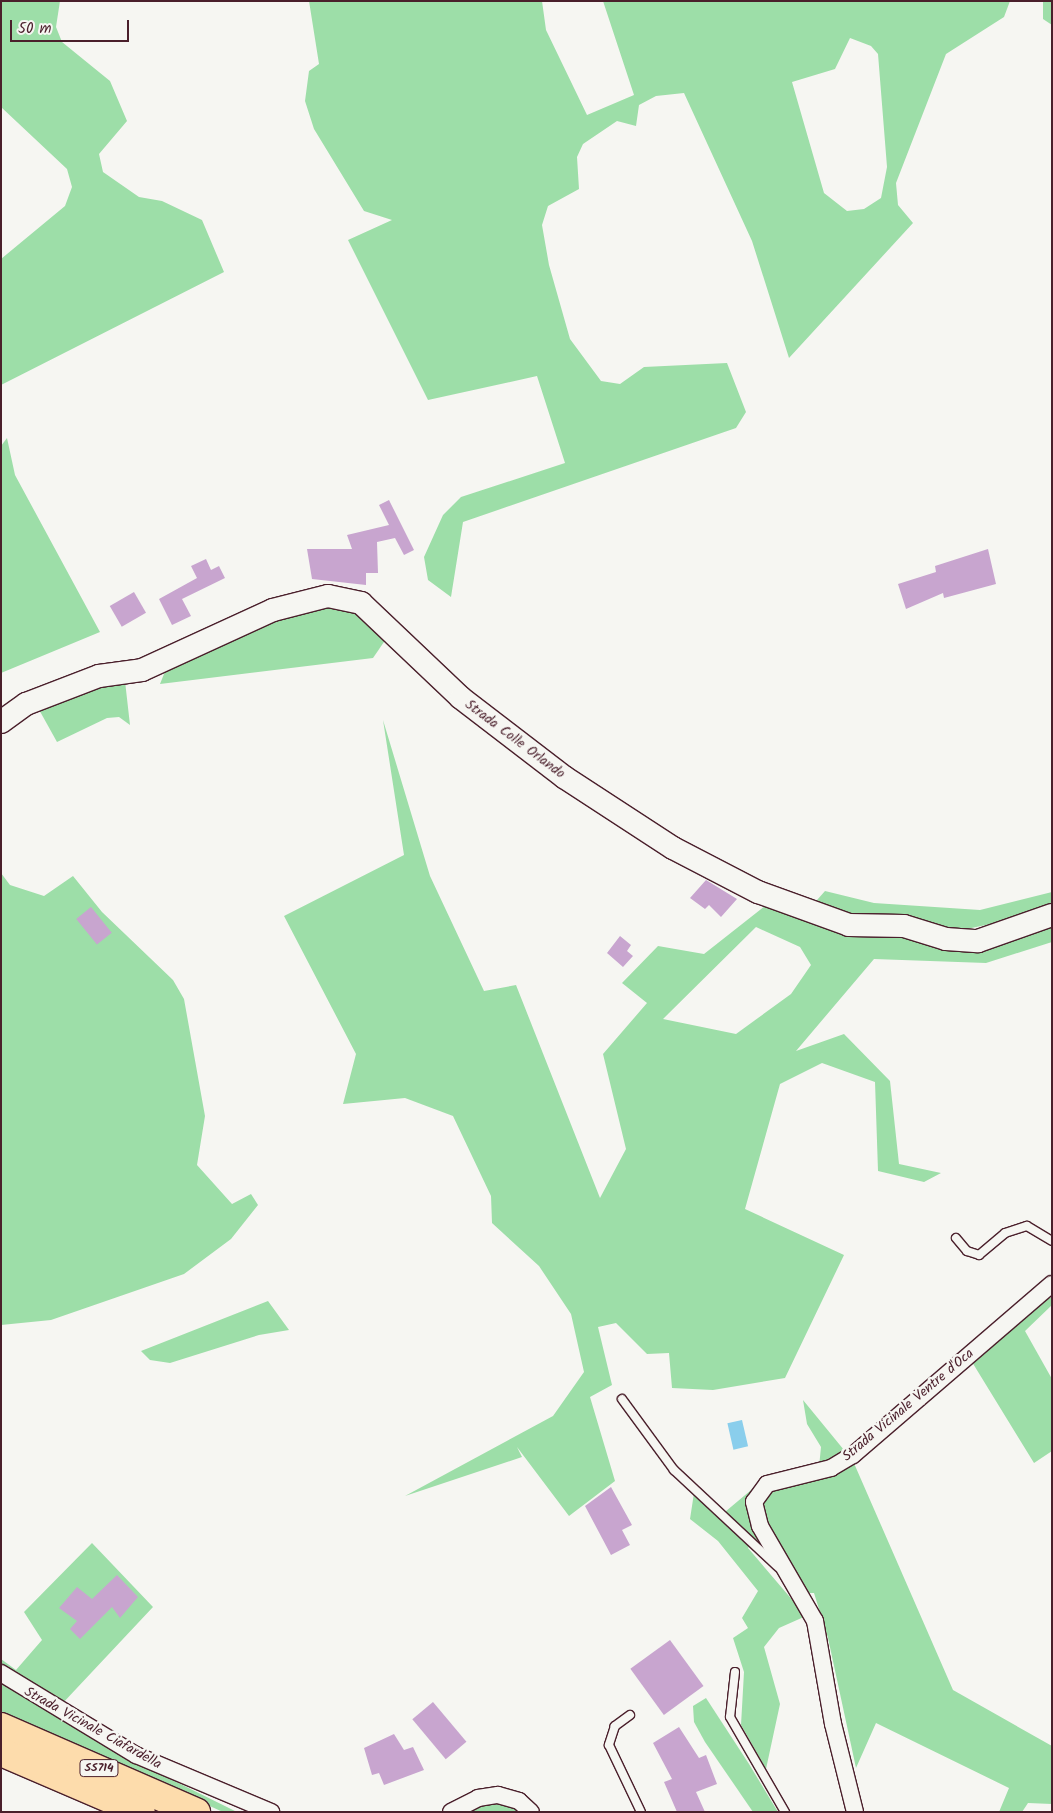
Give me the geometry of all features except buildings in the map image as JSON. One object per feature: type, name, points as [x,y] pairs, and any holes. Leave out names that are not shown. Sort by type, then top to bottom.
[{"type":"highway","name":"SS714","points":[[1,1727],[196,1812]]},
{"type":"highway","name":"SS714","points":[[1,1752],[141,1812]]},
{"type":"street","name":"Strada Colle Orlando","points":[[1,722],[26,704],[99,676],[142,670],[272,610],[328,596],[361,603],[461,698],[602,803],[673,848],[758,892],[849,925],[904,926],[946,939],[978,941],[1052,915]]},
{"type":"street","name":"Strada Vicinale Ventre d'Oca","points":[[855,1812],[833,1724],[815,1621],[760,1526],[754,1502],[759,1492],[767,1484],[831,1468],[853,1455],[1052,1284]]},
{"type":"street","name":"Strada Vicinale Ciafardella","points":[[1,1673],[136,1755],[271,1812]]},
{"type":"street","points":[[451,1812],[498,1795],[519,1801],[531,1812]]},
{"type":"lane","points":[[956,1238],[967,1251],[978,1255],[1005,1233],[1027,1226],[1052,1241]]},
{"type":"lane","points":[[622,1399],[674,1470],[795,1584]]},
{"type":"lane","points":[[735,1672],[730,1717],[785,1812]]},
{"type":"lane","points":[[630,1715],[615,1726],[609,1745],[641,1812]]},
{"type":"green space","points":[[1,1],[60,1],[56,27],[62,42],[110,81],[127,121],[99,154],[103,172],[139,197],[162,201],[202,220],[224,272],[1,385],[1,259],[65,206],[72,187],[67,169],[1,107]]},
{"type":"green space","points":[[309,1],[542,1],[546,30],[587,115],[634,95],[603,1],[1010,1],[1004,17],[946,54],[896,183],[898,205],[913,223],[789,358],[752,241],[684,93],[656,96],[639,105],[636,126],[617,121],[583,144],[577,157],[579,189],[548,206],[542,225],[549,265],[570,339],[601,381],[620,384],[644,367],[727,363],[746,412],[736,428],[463,522],[451,597],[428,580],[424,557],[443,515],[461,497],[565,463],[537,376],[428,400],[348,240],[392,220],[364,211],[314,129],[305,101],[309,71],[319,64]],"holes":[[[850,38],[871,46],[878,54],[887,167],[881,198],[864,209],[847,211],[824,193],[792,82],[835,69]]]},
{"type":"green space","points":[[1043,1],[1052,1],[1052,25],[1043,19]]},
{"type":"green space","points":[[7,438],[15,475],[100,632],[1,673],[1,446]]},
{"type":"green space","points":[[338,606],[362,614],[386,639],[373,658],[160,684],[166,669],[279,618]]},
{"type":"green space","points":[[125,681],[130,725],[119,717],[107,718],[57,742],[37,706],[98,685]]},
{"type":"green space","points":[[383,720],[430,876],[484,991],[516,985],[600,1198],[626,1149],[603,1054],[647,1003],[622,983],[658,946],[704,954],[765,906],[946,943],[1052,926],[1052,942],[986,963],[874,959],[796,1051],[844,1034],[890,1081],[899,1164],[941,1173],[924,1182],[878,1171],[875,1082],[822,1063],[780,1084],[745,1209],[844,1255],[785,1378],[713,1390],[672,1388],[669,1353],[647,1354],[616,1323],[598,1327],[612,1385],[590,1397],[615,1481],[569,1516],[517,1447],[522,1457],[405,1496],[553,1416],[584,1372],[571,1314],[539,1266],[492,1223],[491,1196],[453,1116],[405,1098],[343,1104],[356,1054],[284,916],[404,855]],"holes":[[[756,927],[800,947],[811,965],[791,994],[736,1034],[663,1019]]]},
{"type":"green space","points":[[1,873],[10,885],[44,896],[73,876],[102,912],[173,980],[184,999],[205,1116],[197,1165],[232,1204],[251,1194],[258,1205],[231,1239],[184,1274],[51,1320],[1,1325]]},
{"type":"green space","points":[[825,891],[874,903],[980,910],[1052,892],[1052,911],[957,931],[860,920],[810,908]]},
{"type":"green space","points":[[1047,1298],[1052,1298],[1052,1305],[1025,1331],[1052,1379],[1052,1451],[1034,1463],[972,1362]]},
{"type":"green space","points":[[268,1301],[289,1330],[259,1335],[170,1363],[150,1360],[141,1351]]},
{"type":"green space","points":[[803,1400],[853,1461],[953,1690],[1052,1746],[1052,1804],[1028,1803],[1022,1812],[999,1812],[1009,1788],[876,1723],[856,1768],[828,1638],[814,1593],[803,1593],[755,1539],[748,1548],[806,1616],[779,1628],[764,1647],[780,1704],[766,1769],[741,1725],[744,1672],[733,1638],[748,1628],[742,1618],[758,1591],[718,1541],[690,1519],[694,1493],[719,1517],[763,1480],[818,1477],[821,1447],[807,1424]]},
{"type":"green space","points":[[92,1543],[153,1607],[61,1705],[134,1761],[237,1812],[223,1812],[1,1712],[1,1659],[16,1670],[42,1640],[24,1612]]},
{"type":"green space","points":[[706,1698],[778,1812],[753,1812],[705,1742],[694,1722],[693,1706]]},
{"type":"green space","points":[[496,1802],[527,1812],[454,1812]]},
{"type":"water","points":[[742,1420],[748,1446],[733,1450],[727,1423]]}]
